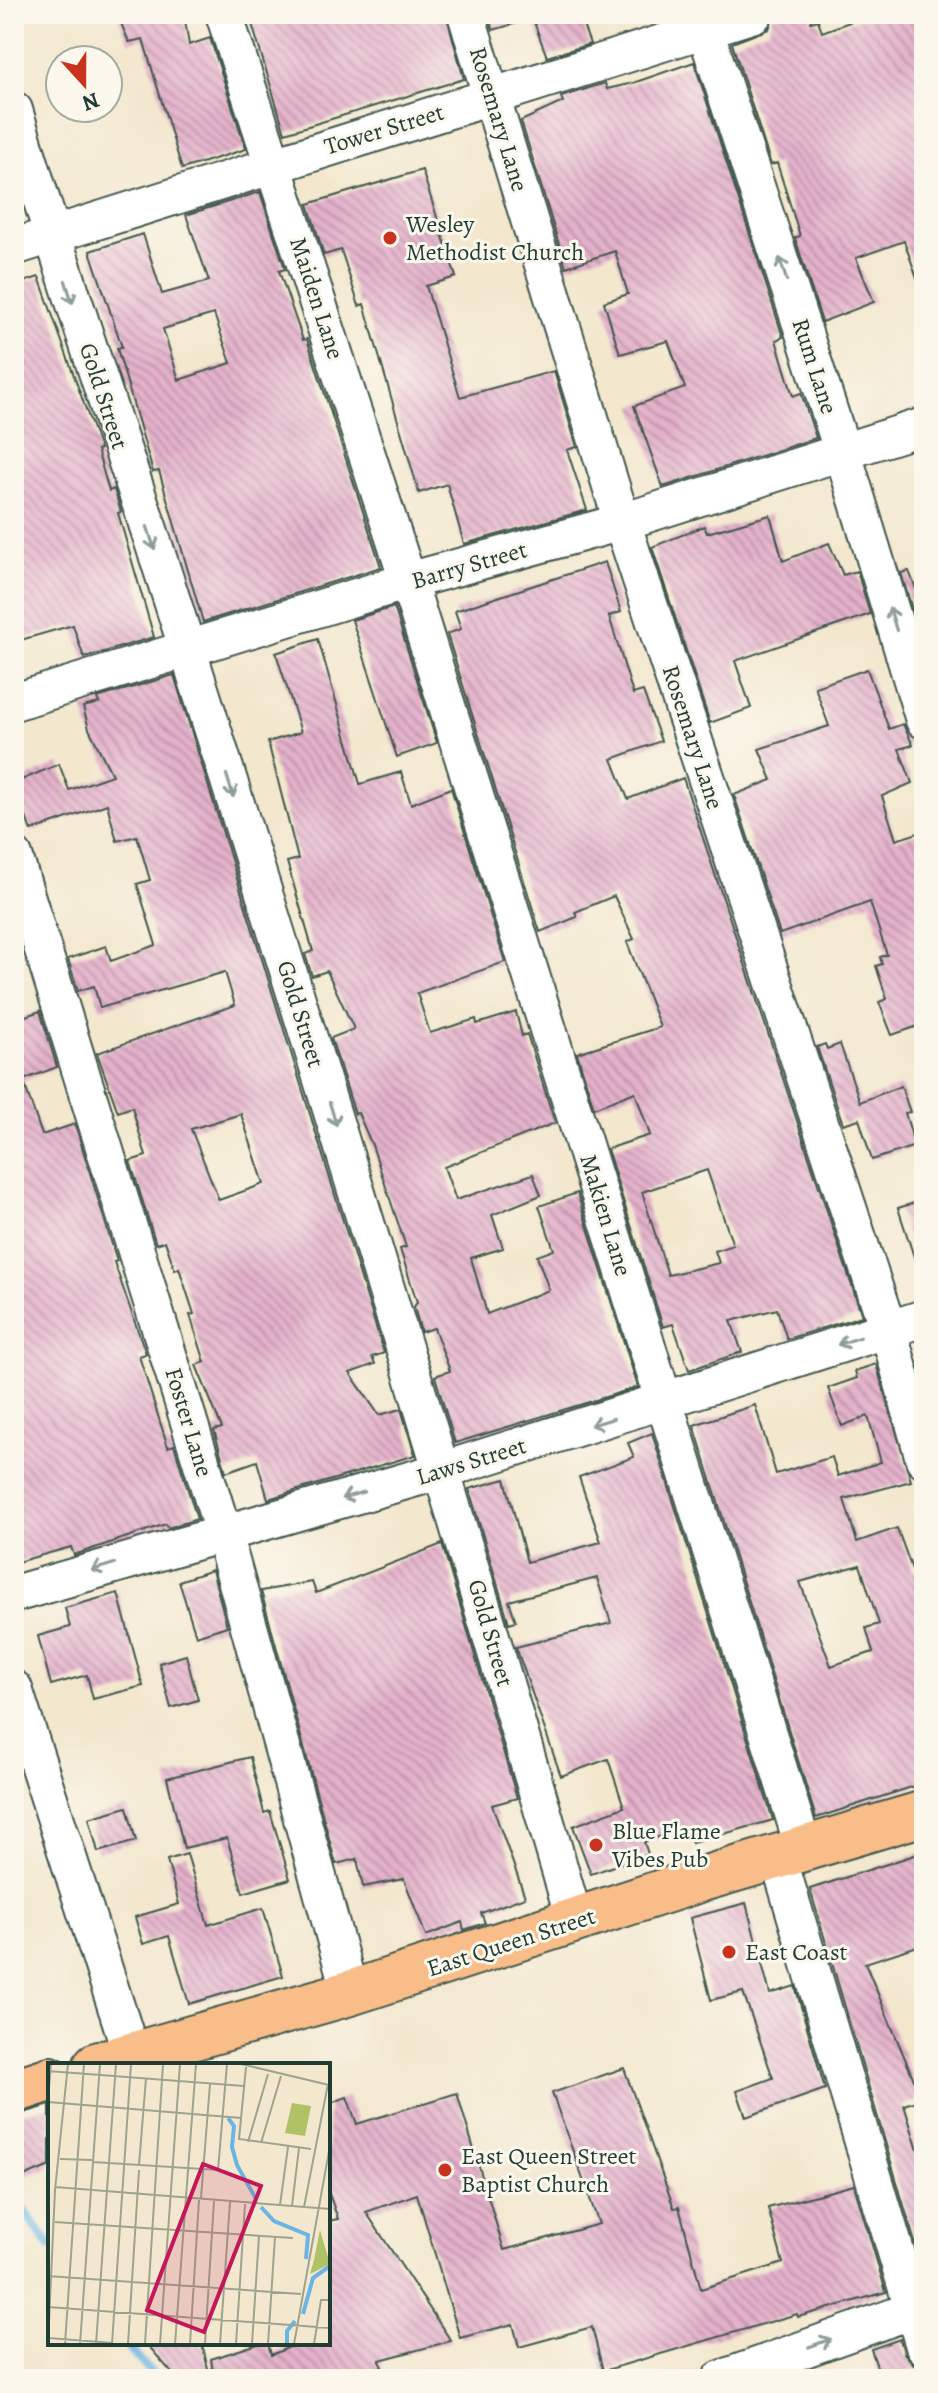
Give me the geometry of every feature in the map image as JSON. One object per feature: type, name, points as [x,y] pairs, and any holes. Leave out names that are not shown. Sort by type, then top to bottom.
[{"type":"main road","name":"East Queen Street","points":[[113,2059],[350,1993],[924,1813]]},
{"type":"main road","points":[[14,2091],[48,2080]]},
{"type":"street","name":"Maiden Lane","points":[[224,14],[408,581]]},
{"type":"street","name":"Rosemary Lane","points":[[466,14],[622,522],[888,1329],[924,1459]]},
{"type":"street","name":"Tower Street","points":[[14,247],[273,162],[493,96],[702,22],[754,14]]},
{"type":"street","name":"Rum Lane","points":[[702,22],[842,450],[924,720]]},
{"type":"street","name":"Gold Street","points":[[14,110],[51,235],[187,648],[444,1470],[575,1922]]},
{"type":"street","name":"Barry Street","points":[[14,702],[408,581],[622,522],[924,426]]},
{"type":"street","name":"Makien Lane","points":[[408,581],[665,1402],[919,2308],[924,2346]]},
{"type":"street","name":"Foster Lane","points":[[14,856],[223,1532],[350,1993]]},
{"type":"street","name":"Laws Street","points":[[14,1594],[444,1470],[924,1318]]},
{"type":"street","points":[[14,1689],[113,2059]]},
{"type":"street","points":[[721,2379],[919,2308]]},
{"type":"building","points":[[117,14],[184,14],[189,45],[210,38],[246,149],[182,169],[143,39],[129,42]]},
{"type":"building","points":[[249,14],[446,14],[464,79],[285,133]]},
{"type":"building","points":[[488,14],[523,14],[524,21],[493,30]]},
{"type":"building","points":[[531,14],[579,14],[590,44],[547,57]]},
{"type":"building","points":[[774,14],[810,14],[811,22],[818,20],[822,32],[872,14],[920,14],[924,26],[924,288],[921,289],[904,241],[856,258],[874,302],[822,322],[795,238],[800,236],[777,163],[771,165],[732,43],[769,29]]},
{"type":"building","points":[[694,62],[783,337],[776,340],[793,396],[801,393],[816,438],[663,487],[634,406],[685,388],[668,341],[620,354],[604,302],[628,294],[615,251],[566,267],[521,121],[563,102],[561,97],[605,83],[607,89],[633,83]]},
{"type":"building","points":[[422,170],[456,277],[426,286],[460,397],[554,371],[577,447],[567,450],[587,510],[464,544],[447,484],[419,493],[364,304],[359,306],[341,250],[324,255],[308,204]]},
{"type":"building","points":[[260,192],[285,269],[279,271],[303,340],[307,339],[381,567],[203,622],[159,471],[153,472],[117,348],[122,347],[90,251],[143,234],[162,294],[209,281],[186,215]],"holes":[[[214,314],[231,363],[179,380],[163,329]]]},
{"type":"building","points":[[39,277],[100,449],[97,450],[109,491],[114,489],[121,512],[118,513],[154,637],[84,658],[73,625],[14,642],[14,285]]},
{"type":"building","points":[[770,515],[783,561],[829,543],[843,575],[857,571],[870,614],[735,661],[751,708],[710,723],[652,547],[704,526],[707,533]]},
{"type":"building","points":[[605,562],[621,612],[609,616],[633,694],[643,691],[661,741],[612,759],[628,799],[683,778],[862,1316],[787,1339],[777,1309],[731,1321],[742,1352],[689,1370],[673,1324],[663,1327],[607,1149],[650,1135],[635,1092],[594,1108],[577,1053],[660,1027],[627,942],[634,939],[614,896],[575,912],[577,917],[540,932],[447,634],[461,629],[455,611]],"holes":[[[707,1170],[733,1245],[715,1251],[719,1263],[668,1275],[642,1192]]]},
{"type":"building","points":[[909,571],[924,609],[924,648],[901,573]]},
{"type":"building","points":[[394,607],[437,743],[397,757],[352,620]]},
{"type":"building","points":[[318,639],[360,784],[401,772],[411,804],[451,788],[505,962],[417,993],[430,1033],[476,1019],[477,1024],[516,1012],[522,1036],[527,1034],[555,1123],[444,1167],[456,1200],[533,1174],[541,1195],[492,1215],[503,1248],[471,1258],[487,1314],[549,1290],[537,1256],[554,1250],[539,1206],[577,1193],[638,1387],[455,1443],[435,1376],[450,1371],[434,1328],[421,1332],[414,1307],[417,1302],[400,1249],[406,1247],[372,1145],[358,1113],[355,1114],[331,1038],[354,1029],[327,971],[312,976],[305,954],[313,951],[287,862],[298,859],[268,742],[301,732],[276,653]]},
{"type":"building","points":[[867,669],[889,729],[903,724],[913,745],[899,749],[912,783],[882,796],[896,840],[924,831],[924,1024],[892,1035],[879,1002],[887,999],[876,966],[882,964],[880,957],[887,955],[870,902],[780,934],[734,795],[772,780],[759,749],[829,726],[815,687]]},
{"type":"building","points":[[174,675],[384,1353],[372,1357],[375,1364],[350,1373],[379,1415],[401,1409],[415,1455],[268,1499],[257,1461],[226,1472],[214,1430],[222,1428],[196,1365],[205,1362],[190,1315],[194,1314],[179,1268],[175,1270],[165,1241],[156,1244],[130,1161],[146,1156],[132,1107],[118,1112],[97,1053],[235,1005],[225,972],[100,1008],[94,986],[78,991],[68,959],[106,946],[111,961],[156,945],[137,884],[150,880],[137,836],[117,841],[107,804],[31,831],[14,783],[59,764],[69,790],[112,775],[89,729],[83,707],[99,703],[97,698]],"holes":[[[241,1114],[264,1184],[219,1200],[191,1129]]]},
{"type":"building","points":[[40,1011],[57,1067],[23,1080],[42,1135],[75,1124],[117,1261],[114,1262],[146,1354],[139,1356],[168,1447],[174,1445],[197,1519],[168,1528],[166,1524],[74,1555],[71,1547],[14,1563],[14,1020]]},
{"type":"building","points":[[825,1044],[827,1049],[840,1044],[860,1102],[901,1086],[910,1112],[905,1113],[915,1146],[872,1160],[859,1119],[843,1124],[817,1047]]},
{"type":"building","points":[[924,1200],[924,1272],[919,1272],[898,1208]]},
{"type":"building","points":[[876,1364],[911,1481],[844,1499],[857,1542],[897,1528],[913,1572],[924,1568],[924,1783],[816,1818],[694,1425],[755,1405],[776,1474],[832,1457],[838,1476],[881,1462],[868,1416],[842,1426],[828,1388],[857,1378],[855,1371]],"holes":[[[860,1565],[879,1624],[866,1628],[873,1652],[831,1666],[800,1582]]]},
{"type":"building","points":[[652,1433],[773,1820],[692,1843],[686,1828],[644,1842],[648,1854],[591,1874],[573,1826],[624,1807],[608,1759],[561,1776],[516,1647],[611,1623],[597,1578],[509,1601],[516,1621],[509,1623],[469,1489],[505,1479],[527,1562],[601,1542],[579,1477],[634,1457],[628,1443]]},
{"type":"building","points":[[442,1544],[517,1798],[492,1805],[525,1897],[481,1913],[485,1923],[464,1930],[462,1922],[426,1936],[404,1879],[363,1887],[357,1859],[336,1864],[261,1591],[312,1582],[316,1593]]},
{"type":"building","points":[[212,1570],[227,1626],[196,1636],[179,1581]]},
{"type":"building","points":[[118,1593],[143,1686],[93,1699],[87,1675],[51,1685],[38,1636],[70,1627],[65,1608]]},
{"type":"building","points":[[186,1655],[198,1700],[171,1708],[159,1663]]},
{"type":"building","points":[[250,1757],[264,1813],[270,1811],[290,1879],[243,1893],[227,1838],[184,1848],[167,1778]]},
{"type":"building","points":[[127,1807],[136,1841],[98,1852],[89,1818]]},
{"type":"building","points":[[924,1852],[924,1944],[865,1963],[922,2099],[904,2105],[924,2170],[924,2273],[810,1889]]},
{"type":"building","points":[[187,1854],[208,1925],[263,1908],[283,1976],[189,2004],[169,1936],[143,1944],[135,1917],[179,1904],[167,1860]]},
{"type":"building","points":[[746,1903],[770,1994],[795,1986],[825,2089],[746,2117],[737,2091],[773,2078],[743,1992],[711,2000],[690,1918]]},
{"type":"building","points":[[624,2068],[674,2208],[679,2207],[701,2289],[783,2263],[768,2208],[854,2185],[886,2292],[798,2317],[797,2314],[603,2371],[592,2327],[519,2347],[513,2324],[460,2338],[417,2194],[366,2212],[451,2341],[380,2360],[383,2372],[350,2379],[214,2379],[211,2359],[255,2345],[268,2345],[271,2355],[294,2345],[330,2345],[330,2221],[338,2219],[330,2197],[330,2103],[347,2097],[357,2124],[457,2093],[504,2250],[599,2224],[552,2093]]},
{"type":"building","points":[[48,2106],[48,2167],[14,2181],[14,2116]]},
{"type":"building","points":[[900,2339],[904,2353],[918,2369],[881,2379],[871,2349]]},
{"type":"building","points":[[148,2345],[202,2345],[209,2373],[177,2379]]},
{"type":"waterway","points":[[14,2197],[48,2243]]},
{"type":"waterway","points":[[126,2345],[157,2379]]},
{"type":"place","name":"Wesley Methodist Church","points":[[390,238]]},
{"type":"place","name":"Blue Flame Vibes Pub","points":[[596,1845]]},
{"type":"place","name":"East Coast","points":[[729,1952]]},
{"type":"place","name":"East Queen Street Baptist Church","points":[[445,2170]]}]
